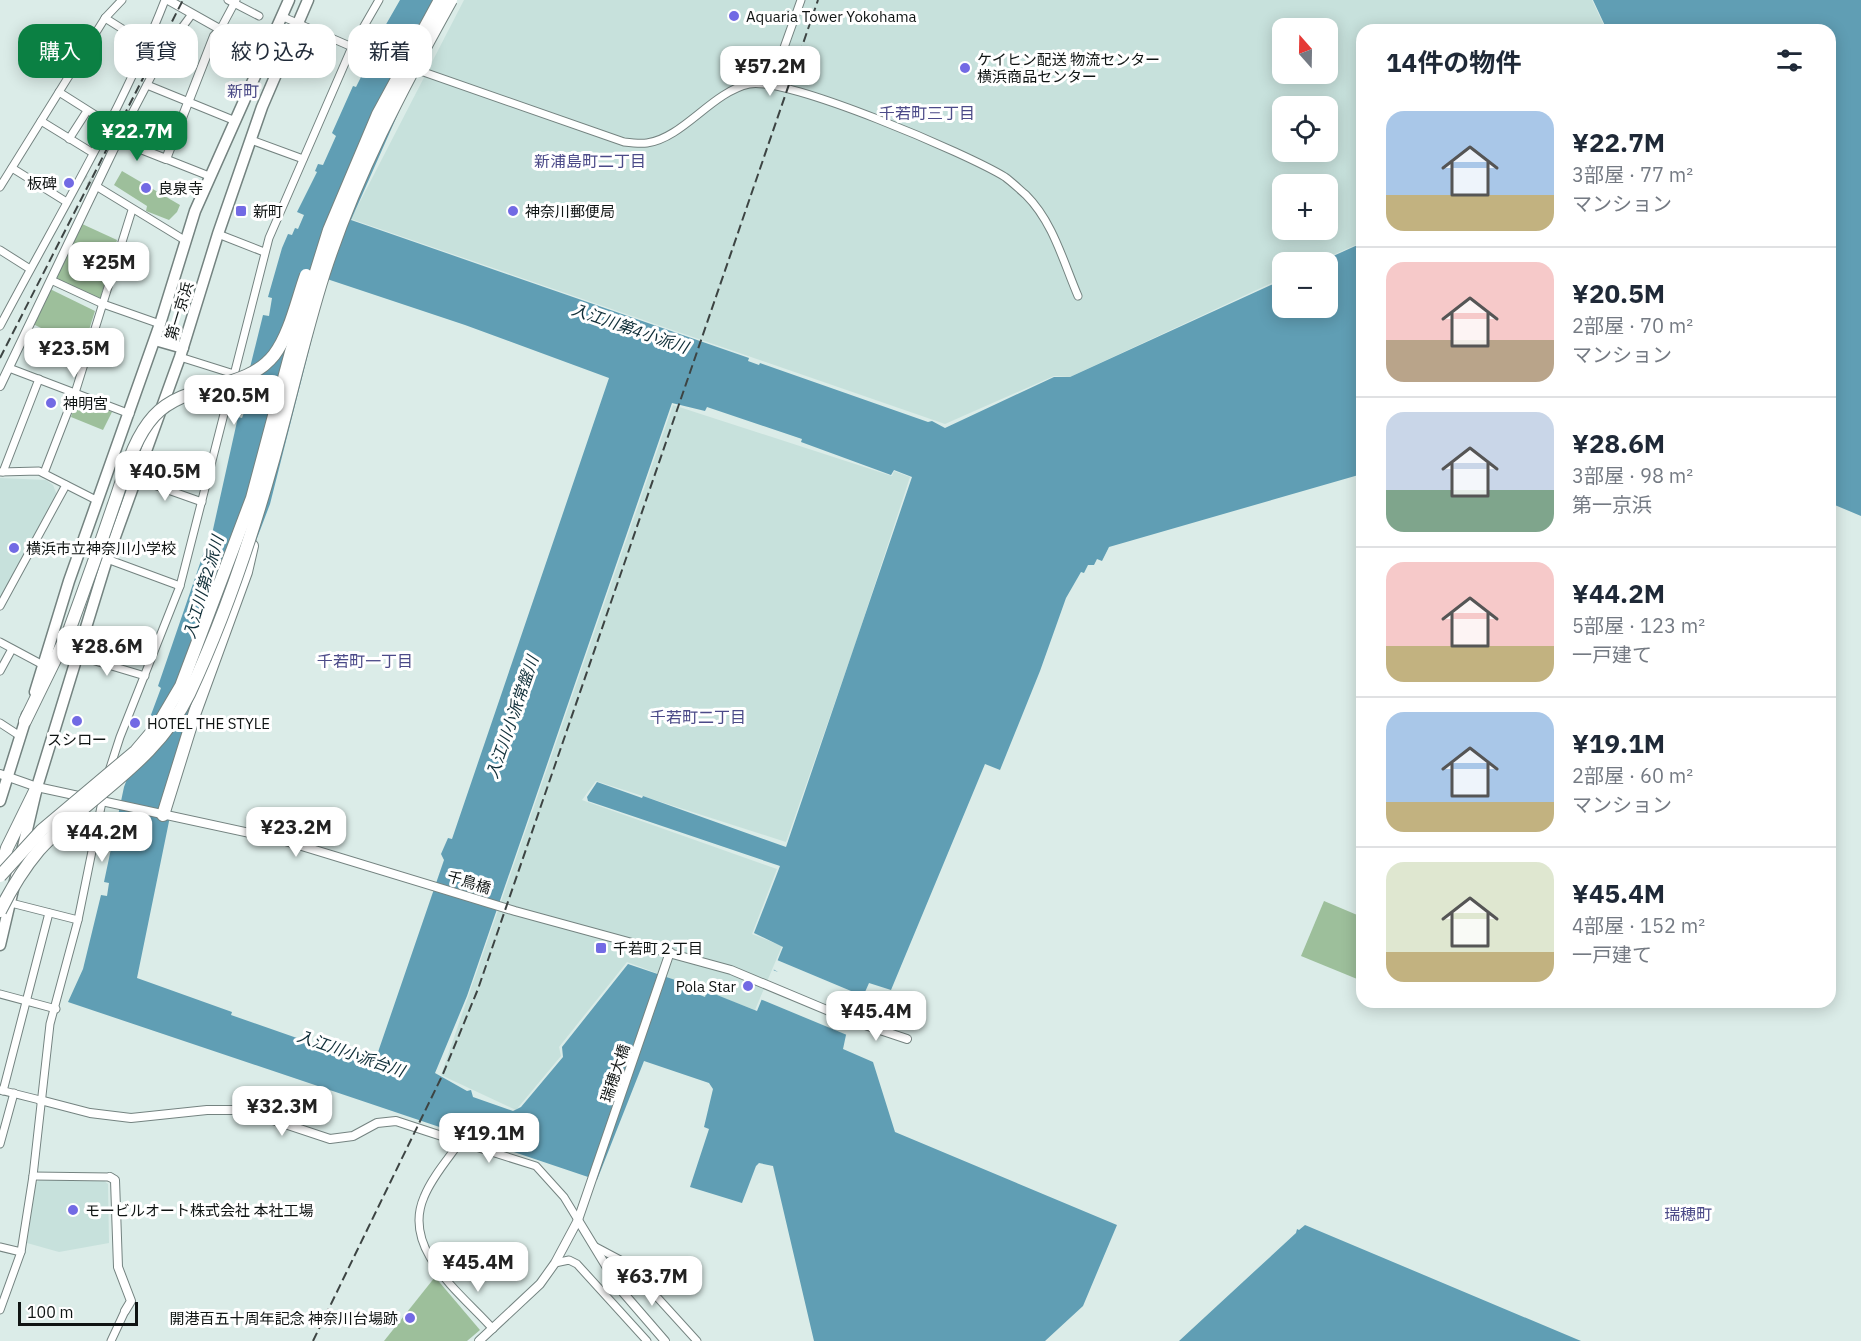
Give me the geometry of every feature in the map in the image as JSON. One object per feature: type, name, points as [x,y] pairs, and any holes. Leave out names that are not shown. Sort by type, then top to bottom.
[{"type":"highway","name":"第一京浜","points":[[278,24],[289,0]]},
{"type":"highway","name":"第一京浜","points":[[297,24],[308,0]]},
{"type":"highway","points":[[25,721],[69,631],[142,432],[156,414],[178,398],[239,378],[260,368],[274,356],[341,185],[440,0]]},
{"type":"highway","points":[[163,815],[195,712],[246,572],[262,501],[301,354],[338,233],[392,107],[451,0]]},
{"type":"highway","name":"第一京浜","points":[[0,801],[4,775],[20,736],[98,501],[130,414],[186,241],[209,176],[253,78]]},
{"type":"highway","name":"第一京浜","points":[[0,945],[37,787],[75,656],[107,559],[182,353],[218,234],[274,78]]},
{"type":"highway","points":[[0,874],[42,830],[136,751],[158,725],[181,686],[252,498],[315,271],[345,189],[378,114]]},
{"type":"highway","points":[[155,340],[182,353]]},
{"type":"highway","points":[[0,911],[18,878],[39,850],[132,769],[156,745],[175,719],[210,641],[262,501]]},
{"type":"highway","points":[[0,874],[7,848],[37,787]]},
{"type":"street","points":[[0,187],[105,18],[122,0]]},
{"type":"street","points":[[157,24],[167,0],[210,24]]},
{"type":"street","points":[[365,24],[380,0]]},
{"type":"street","points":[[771,84],[801,0]]},
{"type":"street","points":[[223,24],[233,1],[259,16]]},
{"type":"street","points":[[0,386],[118,141],[164,52],[192,14]]},
{"type":"street","points":[[282,16],[297,24]]},
{"type":"street","points":[[105,18],[115,24]]},
{"type":"street","points":[[166,159],[210,46]]},
{"type":"street","points":[[0,1310],[21,1252],[33,1176],[50,1024],[56,1009],[78,920],[102,801],[120,737],[180,586],[264,252],[348,55]]},
{"type":"street","points":[[432,75],[624,142],[649,143],[671,133],[729,92],[750,84],[771,84],[894,125],[1006,178],[1027,196],[1047,221],[1078,296]]},
{"type":"street","points":[[0,326],[131,78]]},
{"type":"street","points":[[147,85],[233,120]]},
{"type":"street","points":[[59,92],[108,123]]},
{"type":"street","points":[[69,139],[87,111]]},
{"type":"street","points":[[41,121],[93,153]]},
{"type":"street","points":[[251,140],[303,159]]},
{"type":"street","points":[[118,141],[209,176]]},
{"type":"street","points":[[12,168],[65,201]]},
{"type":"street","points":[[96,186],[186,241]]},
{"type":"street","points":[[44,473],[75,393],[132,210]]},
{"type":"street","points":[[218,234],[264,252]]},
{"type":"street","points":[[0,250],[30,268]]},
{"type":"street","points":[[51,280],[103,304],[160,324]]},
{"type":"street","points":[[182,353],[234,374]]},
{"type":"street","points":[[9,368],[130,414]]},
{"type":"street","points":[[39,379],[2,472],[39,471],[98,501]]},
{"type":"street","points":[[137,479],[202,502]]},
{"type":"street","points":[[0,606],[66,485]]},
{"type":"street","points":[[107,559],[180,586]]},
{"type":"street","points":[[0,642],[43,665]]},
{"type":"street","points":[[0,671],[12,649]]},
{"type":"street","points":[[75,656],[145,676]]},
{"type":"street","points":[[0,723],[20,736]]},
{"type":"street","name":"千鳥橋","points":[[4,775],[37,787],[282,840],[496,905],[670,952],[731,970],[853,1021],[907,1039]]},
{"type":"street","points":[[11,903],[78,920]]},
{"type":"street","points":[[49,913],[2,1090],[112,1117],[152,1118],[226,1108],[253,1112],[321,1137],[346,1138],[377,1123],[391,1121],[526,1163],[541,1170],[564,1197],[591,1245],[620,1289],[665,1341]]},
{"type":"street","name":"瑞穂大橋","points":[[579,1220],[670,952]]},
{"type":"street","points":[[0,994],[56,1009]]},
{"type":"street","points":[[0,1144],[14,1093]]},
{"type":"street","points":[[460,1142],[424,1195],[420,1235],[431,1260],[493,1329]]},
{"type":"street","points":[[33,1176],[110,1177],[115,1180],[119,1271],[131,1301],[111,1341]]},
{"type":"street","points":[[479,1341],[540,1284],[555,1263],[579,1220]]},
{"type":"street","points":[[591,1245],[626,1263],[697,1341]]},
{"type":"street","points":[[0,1247],[21,1252]]},
{"type":"street","points":[[555,1263],[569,1260],[577,1264],[646,1341]]},
{"type":"shaded area","points":[[464,0],[1592,0],[1603,24],[1356,24],[1356,245],[1338,253],[1272,252],[1272,283],[1070,377],[1054,376],[945,424],[351,219],[424,78],[432,78],[432,62]]},
{"type":"shaded area","points":[[673,405],[892,476],[894,471],[910,477],[855,645],[786,842],[596,781],[582,800],[777,869],[752,934],[782,946],[755,1010],[627,962],[559,1047],[561,1056],[516,1110],[441,1075]]},
{"type":"shaded area","name":"横浜市立神奈川小学校","points":[[0,478],[46,480],[53,485],[57,495],[0,601]]},
{"type":"shaded area","points":[[40,1179],[103,1180],[108,1184],[109,1243],[59,1252],[27,1243],[36,1183]]},
{"type":"green space","points":[[122,171],[180,205],[177,212],[169,220],[146,211],[147,206],[114,185]]},
{"type":"green space","points":[[80,223],[117,240],[100,300],[58,281],[56,276]]},
{"type":"green space","points":[[50,289],[95,311],[83,349],[33,324]]},
{"type":"green space","points":[[77,399],[112,412],[103,430],[71,417]]},
{"type":"green space","points":[[1324,901],[1356,914],[1356,979],[1301,956]]},
{"type":"green space","points":[[435,1277],[480,1330],[467,1341],[384,1341]]},
{"type":"water","points":[[400,0],[456,0],[432,43],[432,24],[386,24]]},
{"type":"water","points":[[1593,0],[1861,0],[1861,516],[1836,506],[1836,24],[1604,24]]},
{"type":"water","points":[[360,78],[414,78],[351,220],[749,358],[748,361],[759,365],[760,363],[928,422],[932,421],[945,428],[1054,377],[1070,377],[1272,285],[1272,318],[1338,318],[1338,254],[1356,246],[1356,476],[1109,547],[1102,561],[1097,559],[1094,565],[1088,565],[1084,573],[1081,572],[1066,598],[1040,671],[1000,770],[985,764],[891,990],[869,983],[846,1035],[843,1049],[873,1062],[895,1132],[1117,1225],[1083,1306],[1045,1341],[814,1341],[773,1166],[759,1163],[756,1166],[742,1203],[690,1187],[709,1129],[704,1127],[713,1089],[709,1083],[644,1061],[597,1180],[68,1002],[83,969],[101,895],[107,896],[109,883],[104,882],[124,787],[161,688],[158,686],[207,543],[210,543],[238,417],[242,418],[245,410],[240,408],[263,315],[269,316],[272,298],[268,297],[282,248],[288,234],[292,235],[295,228],[298,229],[304,215],[297,212],[317,172],[315,171],[318,164],[323,165],[336,136],[332,133],[353,86],[356,87]],"holes":[[[327,279],[465,325],[609,378],[452,839],[448,838],[441,854],[444,860],[377,1055],[359,1054],[357,1059],[231,1015],[232,1012],[137,978],[175,792],[248,562],[270,504]],[[672,403],[705,411],[707,407],[802,439],[801,442],[891,475],[894,470],[912,477],[786,847],[597,782],[587,797],[588,801],[780,866],[754,933],[783,947],[757,1011],[707,991],[705,997],[700,995],[696,987],[628,964],[562,1047],[563,1057],[521,1107],[513,1111],[473,1097],[471,1090],[467,1091],[435,1073],[467,996]]]},
{"type":"water","points":[[1305,1225],[1581,1341],[1179,1341],[1296,1233],[1297,1229]]},
{"type":"pier","points":[[777,960],[863,996],[847,1035],[760,999],[773,970],[778,972],[773,969]]},
{"type":"tunnel","points":[[80,175],[96,186]]},
{"type":"railway","points":[[0,358],[183,0]]},
{"type":"railway","points":[[313,1341],[443,1074],[478,989],[818,0]]},
{"type":"place","name":"Aquaria Tower Yokohama","points":[[734,16]]},
{"type":"place","name":"ケイヒン配送 物流センター 横浜商品センター","points":[[965,68]]},
{"type":"place","name":"板碑","points":[[69,183]]},
{"type":"place","name":"良泉寺","points":[[146,188]]},
{"type":"place","name":"新町","points":[[241,211]]},
{"type":"place","name":"神奈川郵便局","points":[[513,211]]},
{"type":"place","name":"神明宮","points":[[51,403]]},
{"type":"place","name":"横浜市立神奈川小学校","points":[[14,548]]},
{"type":"place","name":"スシロー","points":[[77,721]]},
{"type":"place","name":"HOTEL THE STYLE","points":[[135,723]]},
{"type":"place","name":"千若町２丁目","points":[[601,948]]},
{"type":"place","name":"Pola Star","points":[[748,986]]},
{"type":"place","name":"モービルオート株式会社 本社工場","points":[[73,1210]]},
{"type":"place","name":"開港百五十周年記念 神奈川台場跡","points":[[410,1318]]},
{"type":"district","name":"新町","points":[[243,91]]},
{"type":"district","name":"千若町三丁目","points":[[927,113]]},
{"type":"district","name":"新浦島町二丁目","points":[[590,161]]},
{"type":"district","name":"千若町一丁目","points":[[365,661]]},
{"type":"district","name":"千若町二丁目","points":[[698,717]]},
{"type":"district","name":"瑞穂町","points":[[1688,1214]]},
{"type":"water label","name":"入江川第4小派川","points":[[630,328]]},
{"type":"water label","name":"入江川第2派川","points":[[203,587]]},
{"type":"water label","name":"入江川小派常盤川","points":[[512,717]]},
{"type":"water label","name":"入江川小派台川","points":[[351,1053]]}]
